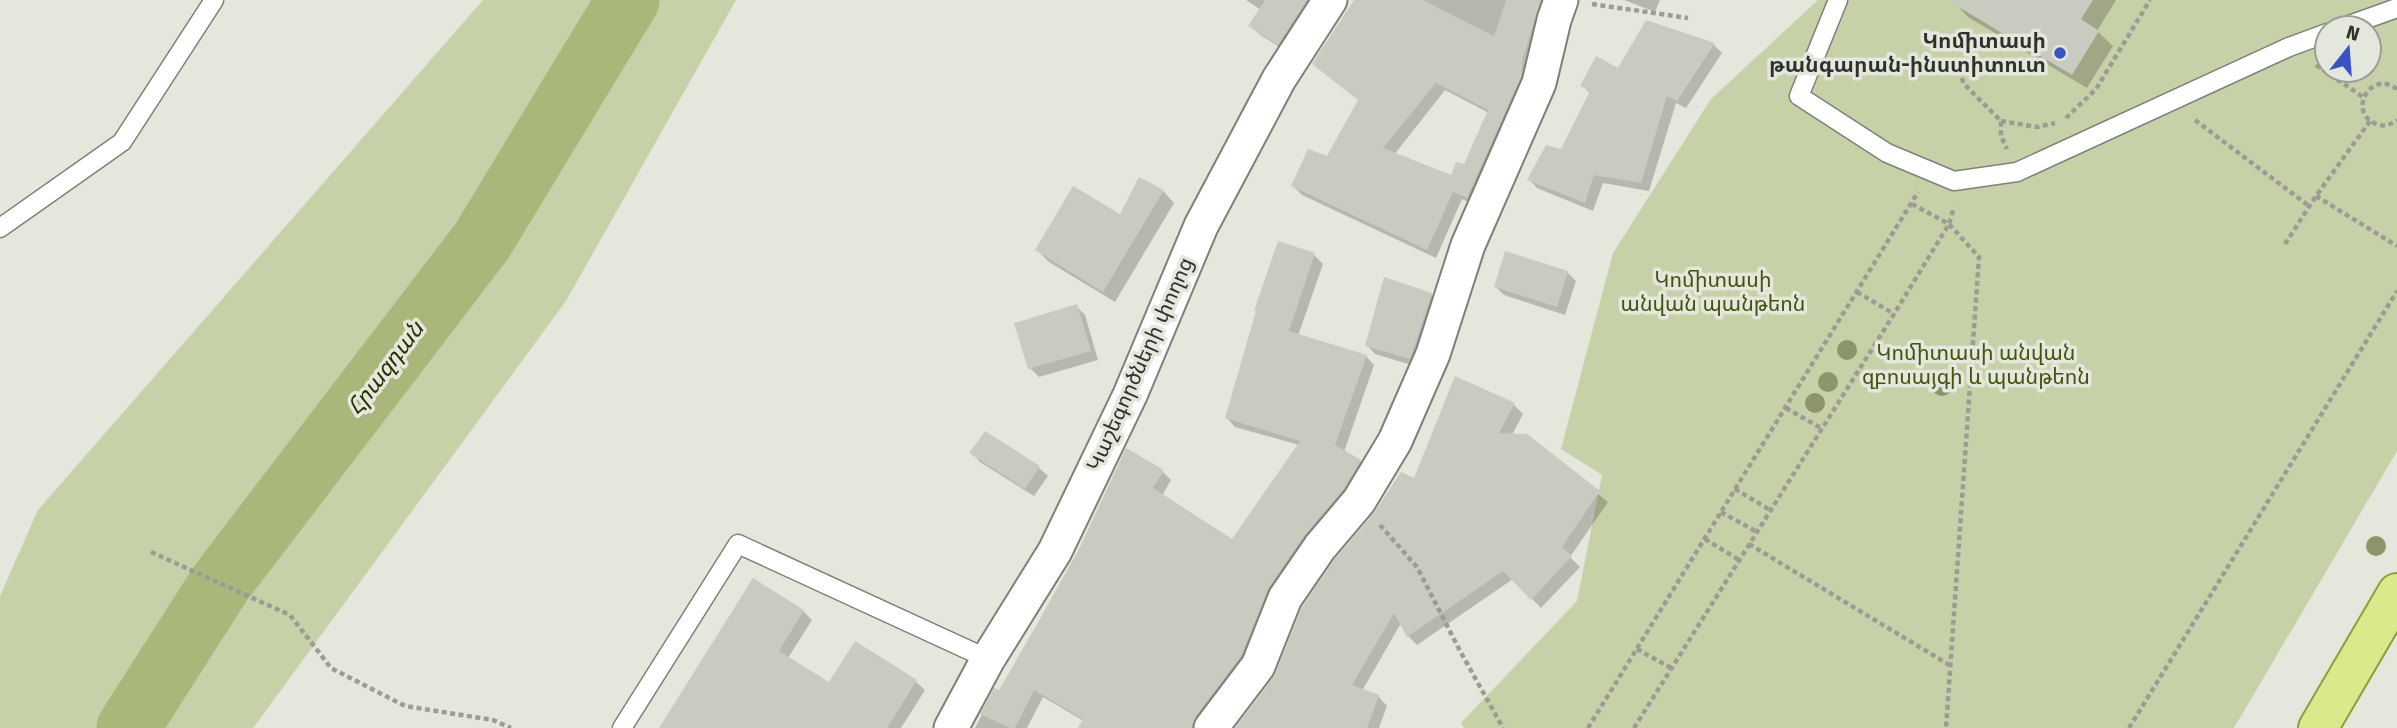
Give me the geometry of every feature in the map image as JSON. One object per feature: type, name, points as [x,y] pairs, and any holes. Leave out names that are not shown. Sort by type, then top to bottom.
[{"type":"main road","points":[[2318,728],[2397,593]]},
{"type":"street","name":"Կաշեգործների փողոց","points":[[951,728],[988,659],[1055,551],[1130,395],[1201,226],[1279,79],[1330,0]]},
{"type":"street","points":[[1211,728],[1258,666],[1285,598],[1320,547],[1359,500],[1395,441],[1433,354],[1468,245],[1539,83],[1554,20],[1571,1]]},
{"type":"lane","points":[[0,228],[122,142],[214,0]]},
{"type":"lane","points":[[1838,0],[1799,96],[1887,153],[1954,181],[2017,172],[2313,38]]},
{"type":"lane","points":[[2380,14],[2397,8]]},
{"type":"lane","points":[[622,728],[738,544],[988,659]]},
{"type":"path","points":[[1956,62],[1964,84],[2001,121],[2037,127],[2063,121],[2096,89],[2150,0]]},
{"type":"path","points":[[1571,1],[1688,18]]},
{"type":"path","points":[[2289,47],[2363,97]]},
{"type":"path","points":[[2397,89],[2385,83],[2375,85],[2363,97],[2362,108],[2370,121],[2381,126],[2397,120]]},
{"type":"path","points":[[2172,102],[2309,206]]},
{"type":"path","points":[[2001,121],[2001,136],[2017,172]]},
{"type":"path","points":[[2285,244],[2370,121]]},
{"type":"path","points":[[2316,196],[2397,246]]},
{"type":"path","points":[[1588,728],[1912,204],[1949,224],[1979,257],[1946,728]]},
{"type":"path","points":[[1633,728],[1894,314],[1949,224],[1954,208]]},
{"type":"path","points":[[2129,728],[2397,291]]},
{"type":"path","points":[[1857,292],[1894,314]]},
{"type":"path","points":[[1786,408],[1822,429]]},
{"type":"path","points":[[1735,489],[1770,510]]},
{"type":"path","points":[[1359,500],[1417,567],[1503,728]]},
{"type":"path","points":[[1721,512],[1756,533]]},
{"type":"path","points":[[1704,539],[1739,560]]},
{"type":"path","points":[[1749,544],[1951,666]]},
{"type":"path","points":[[151,552],[290,615],[331,668],[405,706],[493,720],[511,728]]},
{"type":"path","points":[[1637,649],[1671,668]]},
{"type":"green space","points":[[483,0],[736,0],[566,301],[253,728],[0,728],[0,596],[38,510]]},
{"type":"green space","name":"Կոմիտասի անվան զբոսայգի և պանթեոն","points":[[1818,0],[2397,0],[2397,451],[2234,728],[1464,728],[1461,723],[1577,601],[1602,475],[1561,449],[1613,253],[1711,99]]},
{"type":"building","points":[[1265,0],[1307,0],[1278,45],[1248,26]]},
{"type":"building","points":[[1354,0],[1423,0],[1494,36],[1506,0],[1541,0],[1523,58],[1521,77],[1467,198],[1453,192],[1427,250],[1291,186],[1308,149],[1327,156],[1358,100],[1312,64]],"holes":[[[1436,83],[1488,110],[1464,164],[1456,162],[1451,175],[1383,148]]]},
{"type":"building","name":"Կոմիտասի թանգարան-ինստիտուտ","points":[[1947,0],[2093,0],[2081,19],[2099,31],[2072,75]]},
{"type":"building","points":[[1646,20],[1715,43],[1677,101],[1667,96],[1641,183],[1594,175],[1585,203],[1527,180],[1546,145],[1561,149],[1590,91],[1580,86],[1596,56],[1618,68]]},
{"type":"building","points":[[1139,177],[1164,190],[1103,292],[1035,250],[1073,186],[1120,214]]},
{"type":"building","points":[[1278,241],[1315,253],[1289,331],[1367,355],[1335,445],[1361,460],[1343,490],[1304,536],[1269,587],[1241,656],[1196,716],[1192,728],[1078,728],[1083,719],[1034,690],[1015,728],[980,714],[994,688],[999,690],[1080,547],[1126,448],[1164,470],[1153,488],[1232,539],[1300,441],[1225,418],[1254,311]]},
{"type":"building","points":[[1505,251],[1568,271],[1557,307],[1494,287]]},
{"type":"building","points":[[1384,277],[1432,293],[1410,359],[1365,346]]},
{"type":"building","points":[[1077,304],[1091,351],[1028,369],[1014,323]]},
{"type":"building","points":[[1455,376],[1515,403],[1499,433],[1527,434],[1600,491],[1562,547],[1572,556],[1531,600],[1503,571],[1407,637],[1394,613],[1352,685],[1379,695],[1367,728],[1235,728],[1274,677],[1302,607],[1335,559],[1374,513],[1401,472],[1414,478]]},
{"type":"building","points":[[985,431],[1040,466],[1025,489],[969,453]]},
{"type":"building","points":[[753,578],[804,610],[779,651],[829,682],[855,641],[917,680],[887,728],[659,728]]},
{"type":"waterway","name":"Հրազդան","points":[[128,728],[220,584],[482,241],[628,0]]},
{"type":"place","name":"Կոմիտասի թանգարան-ինստիտուտ","points":[[2060,53]]},
{"type":"park label","name":"Կոմիտասի անվան պանթեոն","points":[[1713,292]]}]
